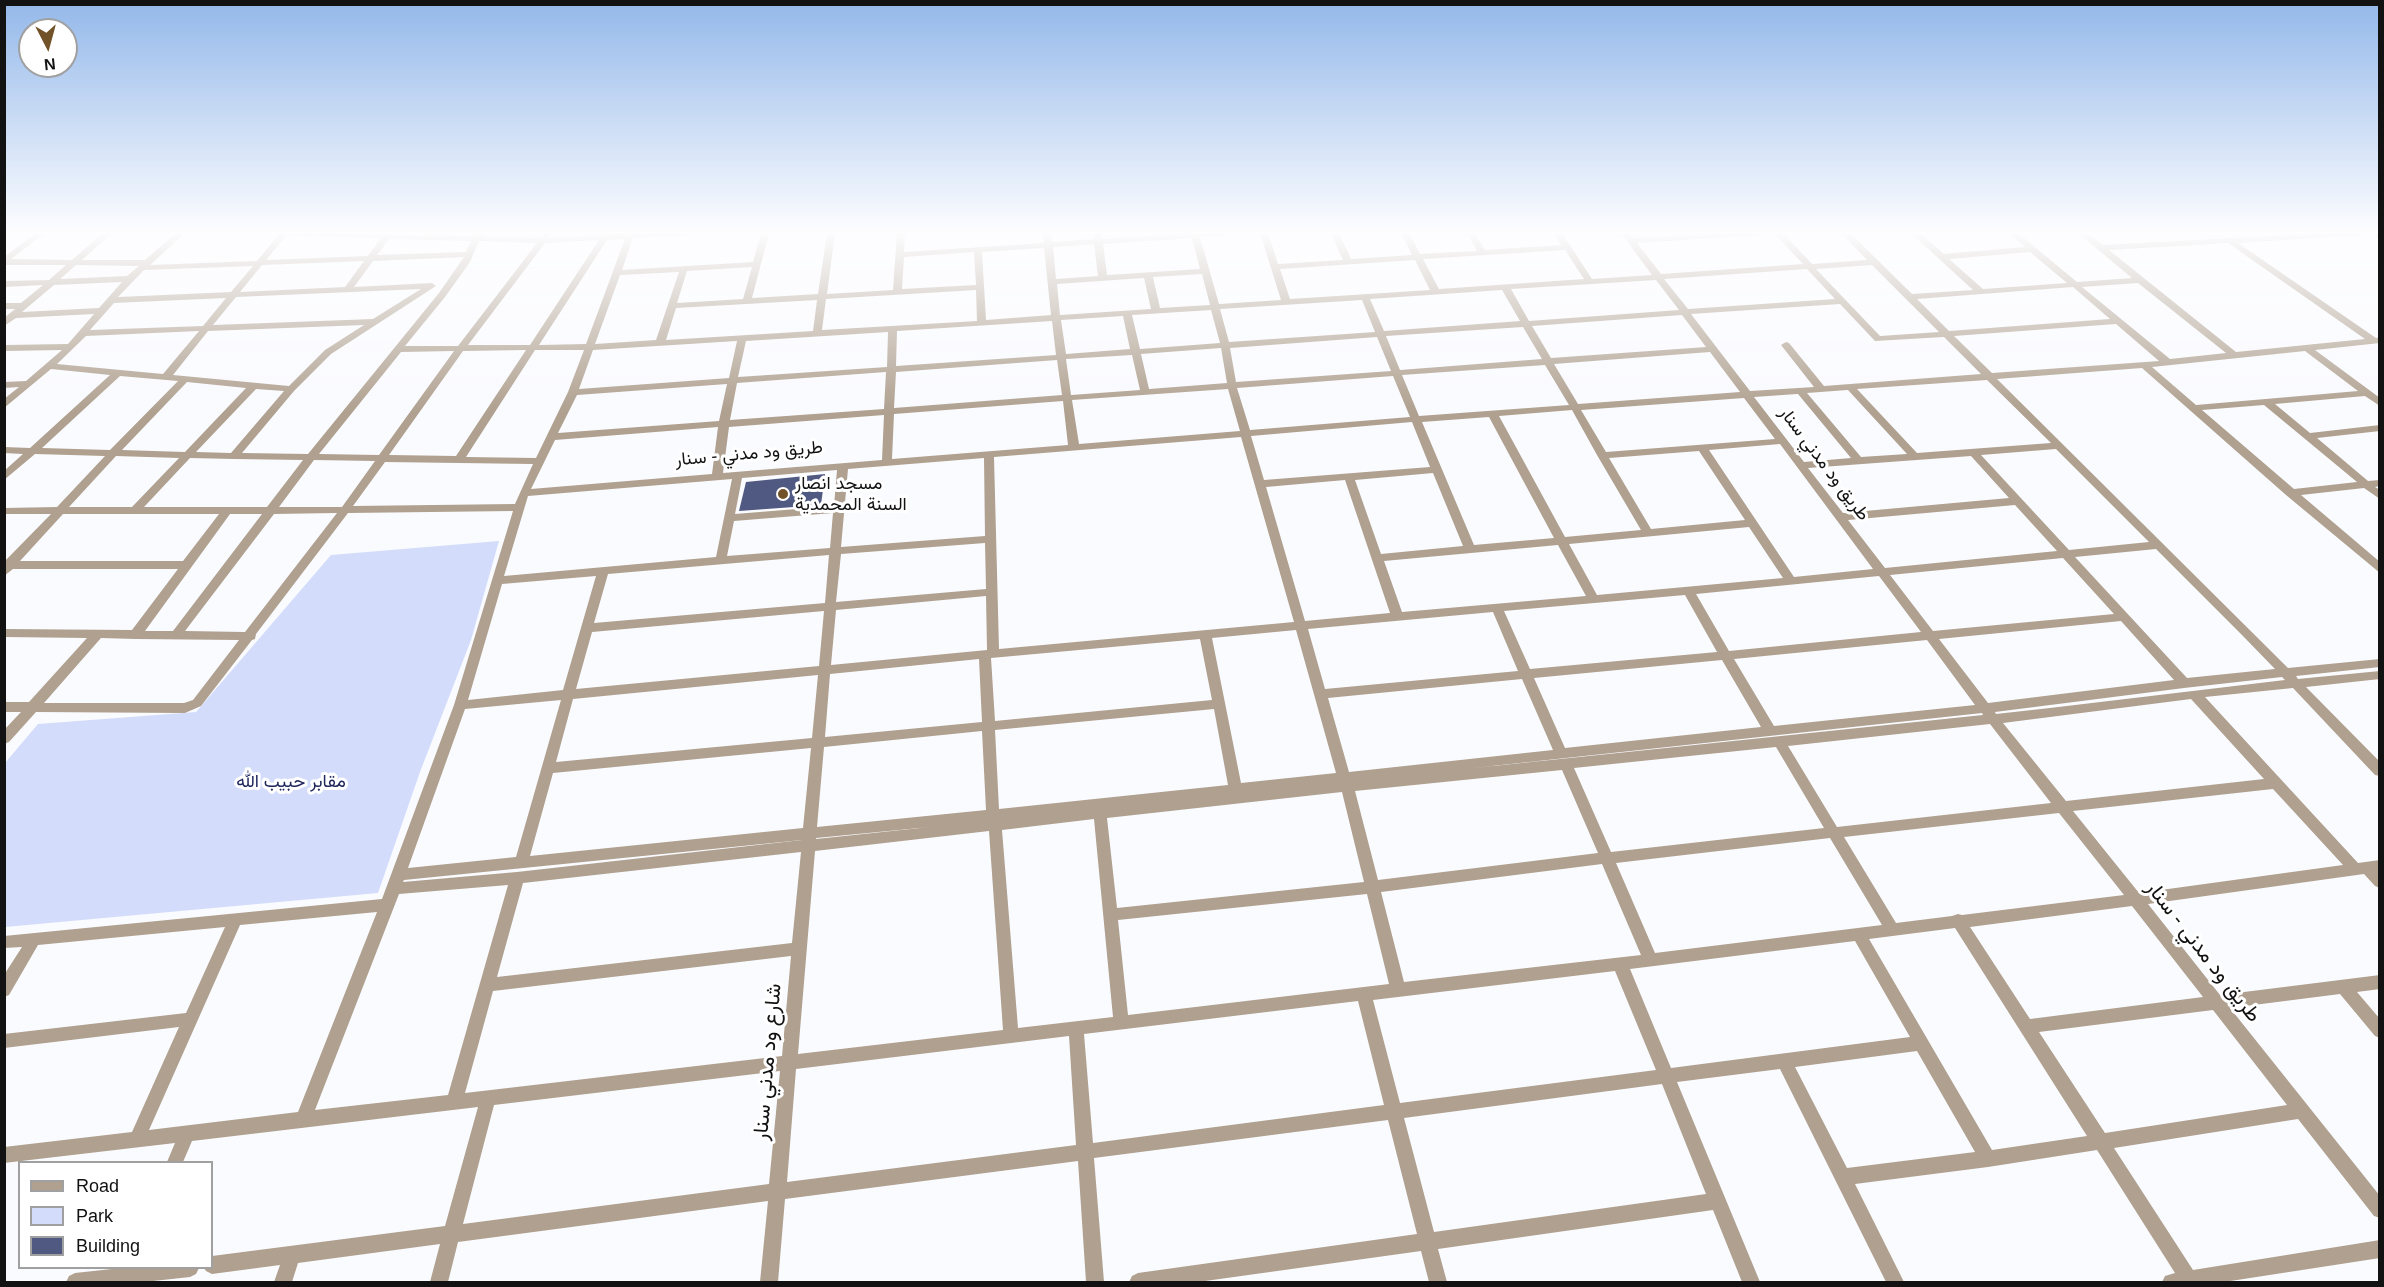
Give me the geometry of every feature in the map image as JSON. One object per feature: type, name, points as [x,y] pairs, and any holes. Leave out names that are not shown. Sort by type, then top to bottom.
[{"type":"street","points":[[4,323],[39,293]]},
{"type":"street","points":[[4,405],[71,347],[118,293]]},
{"type":"street","points":[[112,300],[277,293]]},
{"type":"street","points":[[234,456],[291,389],[328,352],[421,293]]},
{"type":"street","points":[[176,635],[310,458],[443,293]]},
{"type":"street","points":[[4,707],[191,706],[198,703],[345,510],[461,348],[504,293]]},
{"type":"street","points":[[459,460],[568,293]]},
{"type":"street","points":[[303,1120],[387,906],[460,705],[524,493],[573,392],[610,293]]},
{"type":"street","points":[[660,343],[676,293]]},
{"type":"street","points":[[747,301],[749,293]]},
{"type":"street","points":[[817,333],[823,293]]},
{"type":"street","points":[[672,306],[881,293]]},
{"type":"street","points":[[980,293],[982,323]]},
{"type":"street","points":[[1054,293],[1074,448]]},
{"type":"street","points":[[1152,293],[1156,311]]},
{"type":"street","points":[[1211,293],[1225,344],[1232,386],[1346,782],[1398,990]]},
{"type":"street","points":[[1283,293],[1286,302]]},
{"type":"street","points":[[399,349],[591,347],[1127,314],[1421,293]]},
{"type":"street","points":[[1508,293],[1648,533]]},
{"type":"street","name":"طريق ود مدني سنار","points":[[1672,293],[1989,713]]},
{"type":"street","points":[[1835,293],[1878,339],[2117,321]]},
{"type":"street","points":[[1905,293],[2158,545],[2379,771]]},
{"type":"street","points":[[1909,297],[1956,293]]},
{"type":"street","points":[[2084,293],[2168,363]]},
{"type":"street","points":[[2155,293],[2235,356]]},
{"type":"street","points":[[2305,293],[2372,340],[2379,351]]},
{"type":"street","points":[[166,377],[232,295]]},
{"type":"street","points":[[1365,297],[1470,550]]},
{"type":"street","points":[[573,392],[1842,301]]},
{"type":"street","points":[[4,306],[24,306]]},
{"type":"street","points":[[14,315],[103,311]]},
{"type":"street","points":[[1127,314],[1144,392]]},
{"type":"street","points":[[84,333],[374,322]]},
{"type":"street","points":[[887,462],[893,329]]},
{"type":"street","points":[[717,476],[724,423],[742,338]]},
{"type":"street","points":[[843,466],[1417,419],[1991,378],[2168,363],[2372,340]]},
{"type":"street","points":[[1786,345],[1822,390]]},
{"type":"street","points":[[4,348],[71,347]]},
{"type":"street","points":[[2307,348],[2379,403]]},
{"type":"street","points":[[551,436],[1714,349]]},
{"type":"street","points":[[2144,365],[2379,569]]},
{"type":"street","points":[[50,366],[291,389]]},
{"type":"street","points":[[4,477],[118,372]]},
{"type":"street","points":[[6,568],[185,379]]},
{"type":"street","points":[[4,385],[28,384]]},
{"type":"street","points":[[136,509],[254,386]]},
{"type":"street","points":[[1851,388],[1914,456]]},
{"type":"street","points":[[1801,392],[1858,460]]},
{"type":"street","points":[[2193,408],[2367,393]]},
{"type":"street","points":[[2267,402],[2379,496]]},
{"type":"street","points":[[1493,414],[1593,599]]},
{"type":"street","points":[[2309,436],[2379,428]]},
{"type":"street","points":[[1602,455],[1783,441]]},
{"type":"street","points":[[1802,465],[2058,446]]},
{"type":"street","points":[[1702,447],[1790,580]]},
{"type":"street","points":[[4,450],[539,461]]},
{"type":"street","points":[[1973,452],[2184,682]]},
{"type":"street","points":[[989,454],[992,592],[987,725],[1011,1036]]},
{"type":"street","name":"طريق ود مدني - سنار","points":[[524,493],[843,466],[810,839]]},
{"type":"street","points":[[1259,484],[1436,470]]},
{"type":"street","points":[[721,560],[738,474]]},
{"type":"street","points":[[1349,477],[1397,616]]},
{"type":"street","points":[[2290,493],[2379,483]]},
{"type":"street","points":[[1841,517],[2017,501]]},
{"type":"street","points":[[4,511],[519,507]]},
{"type":"street","points":[[730,518],[839,508]]},
{"type":"street","points":[[135,635],[228,509]]},
{"type":"street","points":[[1378,558],[1752,524]]},
{"type":"street","points":[[497,581],[721,560],[992,539]]},
{"type":"street","points":[[460,705],[2158,545]]},
{"type":"street","points":[[6,568],[186,565]]},
{"type":"street","points":[[454,1102],[603,571]]},
{"type":"street","points":[[1688,591],[1892,929]]},
{"type":"street","points":[[588,628],[992,592]]},
{"type":"street","points":[[1497,608],[1651,960]]},
{"type":"street","points":[[1320,694],[1526,672],[2124,617]]},
{"type":"street","points":[[4,633],[251,636]]},
{"type":"street","points":[[1205,633],[1235,787]]},
{"type":"street","points":[[4,739],[97,635]]},
{"type":"street","points":[[994,820],[1100,814],[1346,782],[1563,758],[2194,694],[2379,663]]},
{"type":"street","points":[[1989,713],[2184,682],[2379,675]]},
{"type":"street","points":[[2194,694],[2276,783],[2367,867],[2379,882]]},
{"type":"street","points":[[548,768],[1219,704]]},
{"type":"street","name":"طريق ود مدني - سنار","points":[[1989,713],[2379,1210]]},
{"type":"street","points":[[396,882],[810,839],[853,839],[1235,787],[1346,782]]},
{"type":"street","points":[[1110,915],[1834,834],[2061,805],[2276,783]]},
{"type":"street","points":[[1100,814],[1121,1023]]},
{"type":"street","name":"شارع ود مدني سنار","points":[[769,1282],[810,839]]},
{"type":"street","points":[[4,1155],[1651,960],[1958,920],[2135,900],[2367,867]]},
{"type":"street","points":[[4,942],[387,906]]},
{"type":"street","points":[[137,1139],[235,920]]},
{"type":"street","points":[[1958,920],[2190,1281]]},
{"type":"street","points":[[1858,933],[1988,1159]]},
{"type":"street","points":[[4,990],[34,939]]},
{"type":"street","points":[[487,985],[799,949]]},
{"type":"street","points":[[1620,963],[1751,1282]]},
{"type":"street","points":[[2027,1026],[2379,982]]},
{"type":"street","points":[[2343,986],[2379,1031]]},
{"type":"street","points":[[1364,994],[1438,1282]]},
{"type":"street","points":[[4,1041],[191,1019]]},
{"type":"street","points":[[1076,1029],[1095,1282]]},
{"type":"street","points":[[213,1265],[1922,1043]]},
{"type":"street","points":[[1784,1061],[1894,1282]]},
{"type":"street","points":[[439,1282],[488,1098]]},
{"type":"street","points":[[1843,1177],[1988,1159],[2301,1111]]},
{"type":"street","points":[[175,1161],[187,1133]]},
{"type":"street","points":[[1137,1282],[1718,1201]]},
{"type":"street","points":[[2170,1282],[2190,1281],[2379,1249]]},
{"type":"street","points":[[283,1282],[292,1255]]},
{"type":"street","points":[[75,1282],[128,1272],[174,1269]]},
{"type":"green space","name":"مقابر حبيب الله","points":[[499,541],[471,640],[420,772],[378,893],[5,927],[5,763],[38,724],[196,712],[331,555]]},
{"type":"building","name":"مسجد انصار السنة المحمدية","points":[[825,474],[821,505],[739,511],[746,482]]},
{"type":"place","name":"مسجد انصار السنة المحمدية","points":[[783,494]]}]
